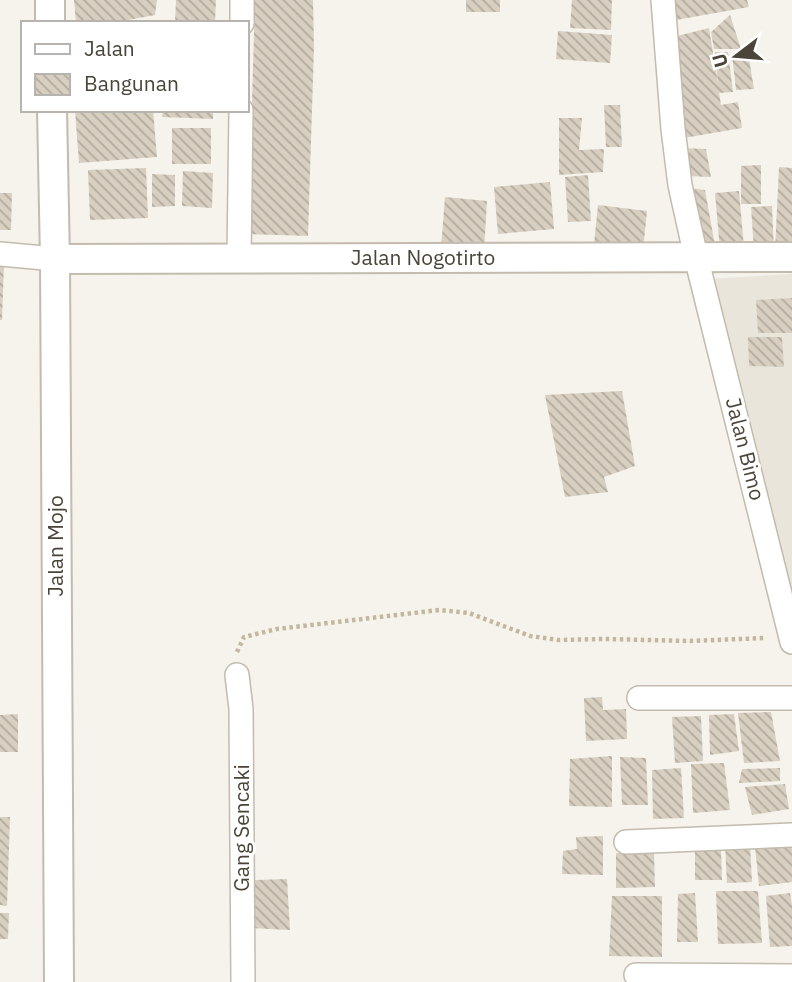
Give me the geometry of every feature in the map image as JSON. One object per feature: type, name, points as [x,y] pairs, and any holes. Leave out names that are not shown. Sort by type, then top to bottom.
[{"type":"street","points":[[50,0],[50,21]]},
{"type":"street","points":[[242,0],[242,21]]},
{"type":"street","name":"Jalan Bimo","points":[[663,0],[680,185],[696,257],[786,591],[791,639]]},
{"type":"street","name":"Jalan Mojo","points":[[52,112],[59,982]]},
{"type":"street","points":[[239,258],[241,112]]},
{"type":"street","points":[[0,254],[55,259]]},
{"type":"street","name":"Jalan Nogotirto","points":[[55,259],[792,257]]},
{"type":"street","name":"Gang Sencaki","points":[[237,675],[241,709],[243,982]]},
{"type":"street","points":[[639,698],[792,698]]},
{"type":"street","points":[[626,842],[792,835]]},
{"type":"street","points":[[636,975],[792,976]]},
{"type":"path","points":[[237,675],[239,646],[244,638],[258,633],[439,610],[469,613],[530,636],[558,640],[791,639]]},
{"type":"shaded area","points":[[792,274],[792,587],[778,590],[707,279]]},
{"type":"building","points":[[74,0],[157,0],[155,15],[123,21],[76,21]]},
{"type":"building","points":[[176,0],[216,0],[215,21],[175,21]]},
{"type":"building","points":[[255,0],[313,0],[308,236],[248,234]]},
{"type":"building","points":[[466,0],[500,0],[500,12],[466,12]]},
{"type":"building","points":[[572,0],[612,0],[611,30],[570,28]]},
{"type":"building","points":[[672,0],[747,0],[749,7],[676,20]]},
{"type":"building","points":[[730,15],[741,49],[714,49],[711,32]]},
{"type":"building","points":[[709,28],[718,84],[715,52],[728,52],[733,92],[719,93],[721,105],[738,102],[742,128],[678,139],[669,38]]},
{"type":"building","points":[[558,31],[612,35],[610,63],[556,59]]},
{"type":"building","points":[[748,53],[754,89],[736,90],[732,54]]},
{"type":"building","points":[[604,105],[620,105],[622,147],[606,147]]},
{"type":"building","points":[[75,112],[153,112],[157,157],[79,163]]},
{"type":"building","points":[[163,112],[213,112],[213,119],[162,117]]},
{"type":"building","points":[[559,118],[582,118],[579,150],[604,149],[603,172],[559,175]]},
{"type":"building","points":[[172,128],[211,128],[211,164],[172,164]]},
{"type":"building","points":[[680,148],[706,149],[711,177],[686,176]]},
{"type":"building","points":[[761,165],[761,204],[741,204],[741,166]]},
{"type":"building","points":[[779,167],[792,168],[792,251],[775,250]]},
{"type":"building","points":[[146,168],[148,218],[90,220],[88,170]]},
{"type":"building","points":[[183,171],[213,173],[212,208],[182,206]]},
{"type":"building","points":[[152,174],[175,175],[175,206],[152,207]]},
{"type":"building","points":[[588,175],[591,221],[568,222],[565,177]]},
{"type":"building","points":[[550,182],[554,229],[498,234],[494,187]]},
{"type":"building","points":[[681,187],[705,190],[716,251],[696,252]]},
{"type":"building","points":[[739,191],[744,248],[720,250],[715,193]]},
{"type":"building","points":[[0,193],[12,193],[11,230],[0,230]]},
{"type":"building","points":[[445,197],[487,201],[484,251],[441,248]]},
{"type":"building","points":[[598,205],[647,211],[643,250],[594,244]]},
{"type":"building","points":[[772,206],[774,251],[754,250],[751,207]]},
{"type":"building","points":[[0,265],[4,265],[2,320],[0,320]]},
{"type":"building","points":[[792,298],[792,333],[758,333],[756,300]]},
{"type":"building","points":[[748,337],[782,337],[784,367],[749,366]]},
{"type":"building","points":[[622,391],[635,466],[604,477],[608,492],[565,497],[545,395]]},
{"type":"building","points":[[602,697],[603,710],[626,709],[627,739],[586,741],[584,698]]},
{"type":"building","points":[[771,712],[780,761],[744,763],[738,713]]},
{"type":"building","points":[[18,714],[18,752],[0,752],[0,715]]},
{"type":"building","points":[[734,714],[739,751],[710,755],[709,715]]},
{"type":"building","points":[[701,716],[703,761],[675,763],[672,717]]},
{"type":"building","points":[[612,756],[612,807],[569,806],[570,759]]},
{"type":"building","points":[[620,757],[646,758],[648,805],[622,805]]},
{"type":"building","points":[[724,763],[730,810],[693,813],[691,764]]},
{"type":"building","points":[[681,768],[684,818],[653,819],[652,770]]},
{"type":"building","points":[[780,768],[780,781],[739,783],[742,769]]},
{"type":"building","points":[[785,784],[789,809],[752,815],[745,787]]},
{"type":"building","points":[[0,817],[10,817],[7,906],[0,905]]},
{"type":"building","points":[[603,836],[603,875],[562,874],[563,851],[577,849],[576,837]]},
{"type":"building","points":[[750,843],[752,882],[727,883],[725,845]]},
{"type":"building","points":[[792,843],[792,882],[759,886],[755,847]]},
{"type":"building","points":[[695,850],[721,850],[722,880],[695,880]]},
{"type":"building","points":[[654,852],[655,887],[616,888],[616,853]]},
{"type":"building","points":[[287,879],[290,930],[250,928],[255,880]]},
{"type":"building","points":[[716,891],[758,891],[762,943],[718,944]]},
{"type":"building","points":[[695,893],[698,942],[677,942],[678,894]]},
{"type":"building","points":[[790,893],[792,946],[770,947],[766,896]]},
{"type":"building","points":[[612,896],[662,896],[662,957],[609,956]]},
{"type":"building","points":[[0,913],[9,913],[8,939],[0,939]]}]
